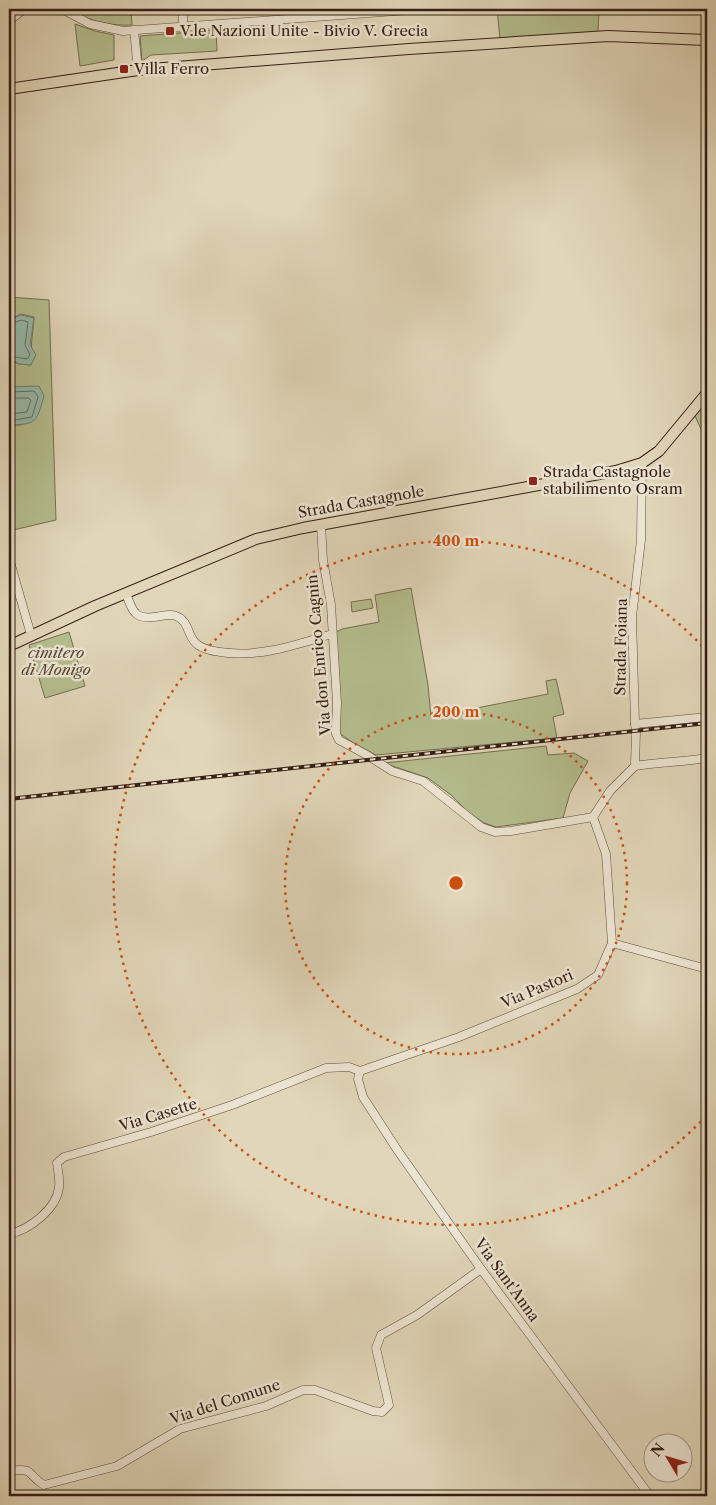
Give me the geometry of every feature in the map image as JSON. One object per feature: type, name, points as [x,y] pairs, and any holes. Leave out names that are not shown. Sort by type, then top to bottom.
[{"type":"main road","points":[[9,89],[138,70],[400,50],[608,36],[705,39]]},
{"type":"main road","name":"Strada Castagnole","points":[[9,646],[126,593],[256,539],[321,525],[582,478],[642,463],[654,455],[667,442],[707,393]]},
{"type":"street","points":[[9,21],[24,9]]},
{"type":"street","points":[[62,9],[82,21],[101,28],[123,31],[183,27],[316,12],[423,9]]},
{"type":"street","points":[[183,9],[183,27]]},
{"type":"street","points":[[134,30],[138,70]]},
{"type":"street","name":"Strada Foiana","points":[[635,766],[636,731],[634,724],[632,617],[641,540],[642,463]]},
{"type":"street","name":"Via don Enrico Cagnin","points":[[321,525],[323,560],[331,605],[337,703],[336,734],[339,740],[367,755],[392,772],[423,781],[481,827],[495,832],[593,817]]},
{"type":"street","points":[[9,558],[31,635]]},
{"type":"street","points":[[126,593],[132,610],[137,615],[148,618],[168,615],[178,617],[185,622],[196,644],[215,651],[262,653],[332,634]]},
{"type":"street","points":[[634,724],[707,717]]},
{"type":"street","points":[[593,817],[610,791],[635,766],[707,758]]},
{"type":"street","name":"Via Pastori","points":[[360,1071],[459,1037],[577,989],[598,975],[612,943],[606,854],[593,817]]},
{"type":"street","points":[[612,943],[707,969]]},
{"type":"street","name":"Via Casette","points":[[9,1234],[16,1233],[34,1223],[51,1207],[59,1188],[57,1163],[64,1157],[151,1132],[229,1106],[326,1068],[349,1067],[360,1071]]},
{"type":"street","name":"Via Sant'Anna","points":[[360,1071],[358,1079],[363,1097],[398,1151],[481,1269],[650,1496]]},
{"type":"street","name":"Via del Comune","points":[[9,1471],[24,1469],[32,1472],[36,1480],[44,1485],[117,1466],[180,1429],[266,1406],[304,1390],[315,1390],[373,1411],[382,1412],[388,1405],[376,1348],[381,1335],[417,1315],[481,1269]]},
{"type":"green space","points":[[76,9],[131,9],[132,25],[117,25],[96,21],[76,13]]},
{"type":"green space","points":[[497,9],[599,9],[598,32],[500,39]]},
{"type":"green space","points":[[75,24],[114,35],[114,60],[80,66]]},
{"type":"green space","points":[[216,30],[217,51],[151,55],[142,61],[140,36]]},
{"type":"green space","points":[[9,297],[49,300],[56,520],[9,531],[9,425],[21,425],[11,387],[9,387],[9,364],[14,362],[31,365],[34,317],[21,314],[9,320]]},
{"type":"green space","points":[[707,400],[707,442],[695,416]]},
{"type":"green space","points":[[411,588],[428,685],[431,717],[548,694],[546,681],[556,679],[564,714],[553,717],[557,738],[376,755],[339,733],[332,634],[342,629],[379,622],[375,595]]},
{"type":"green space","points":[[371,599],[373,608],[352,612],[351,602]]},
{"type":"green space","name":"cimitero di Monigo","points":[[69,632],[85,686],[45,698],[29,645]]},
{"type":"green space","points":[[546,746],[548,755],[574,753],[588,761],[570,793],[563,818],[496,827],[484,823],[468,812],[451,795],[428,778],[384,763]]},
{"type":"water","points":[[21,315],[34,318],[30,345],[36,355],[31,365],[19,364],[14,361],[9,364],[9,320]]},
{"type":"water","points":[[39,386],[44,396],[37,417],[30,423],[9,425],[9,387]]},
{"type":"railway","points":[[9,799],[707,723]]},
{"type":"place","name":"V.le Nazioni Unite - Bivio V. Grecia","points":[[170,31]]},
{"type":"place","name":"Villa Ferro","points":[[124,69]]},
{"type":"place","name":"Strada Castagnole stabilimento Osram","points":[[533,481]]}]
